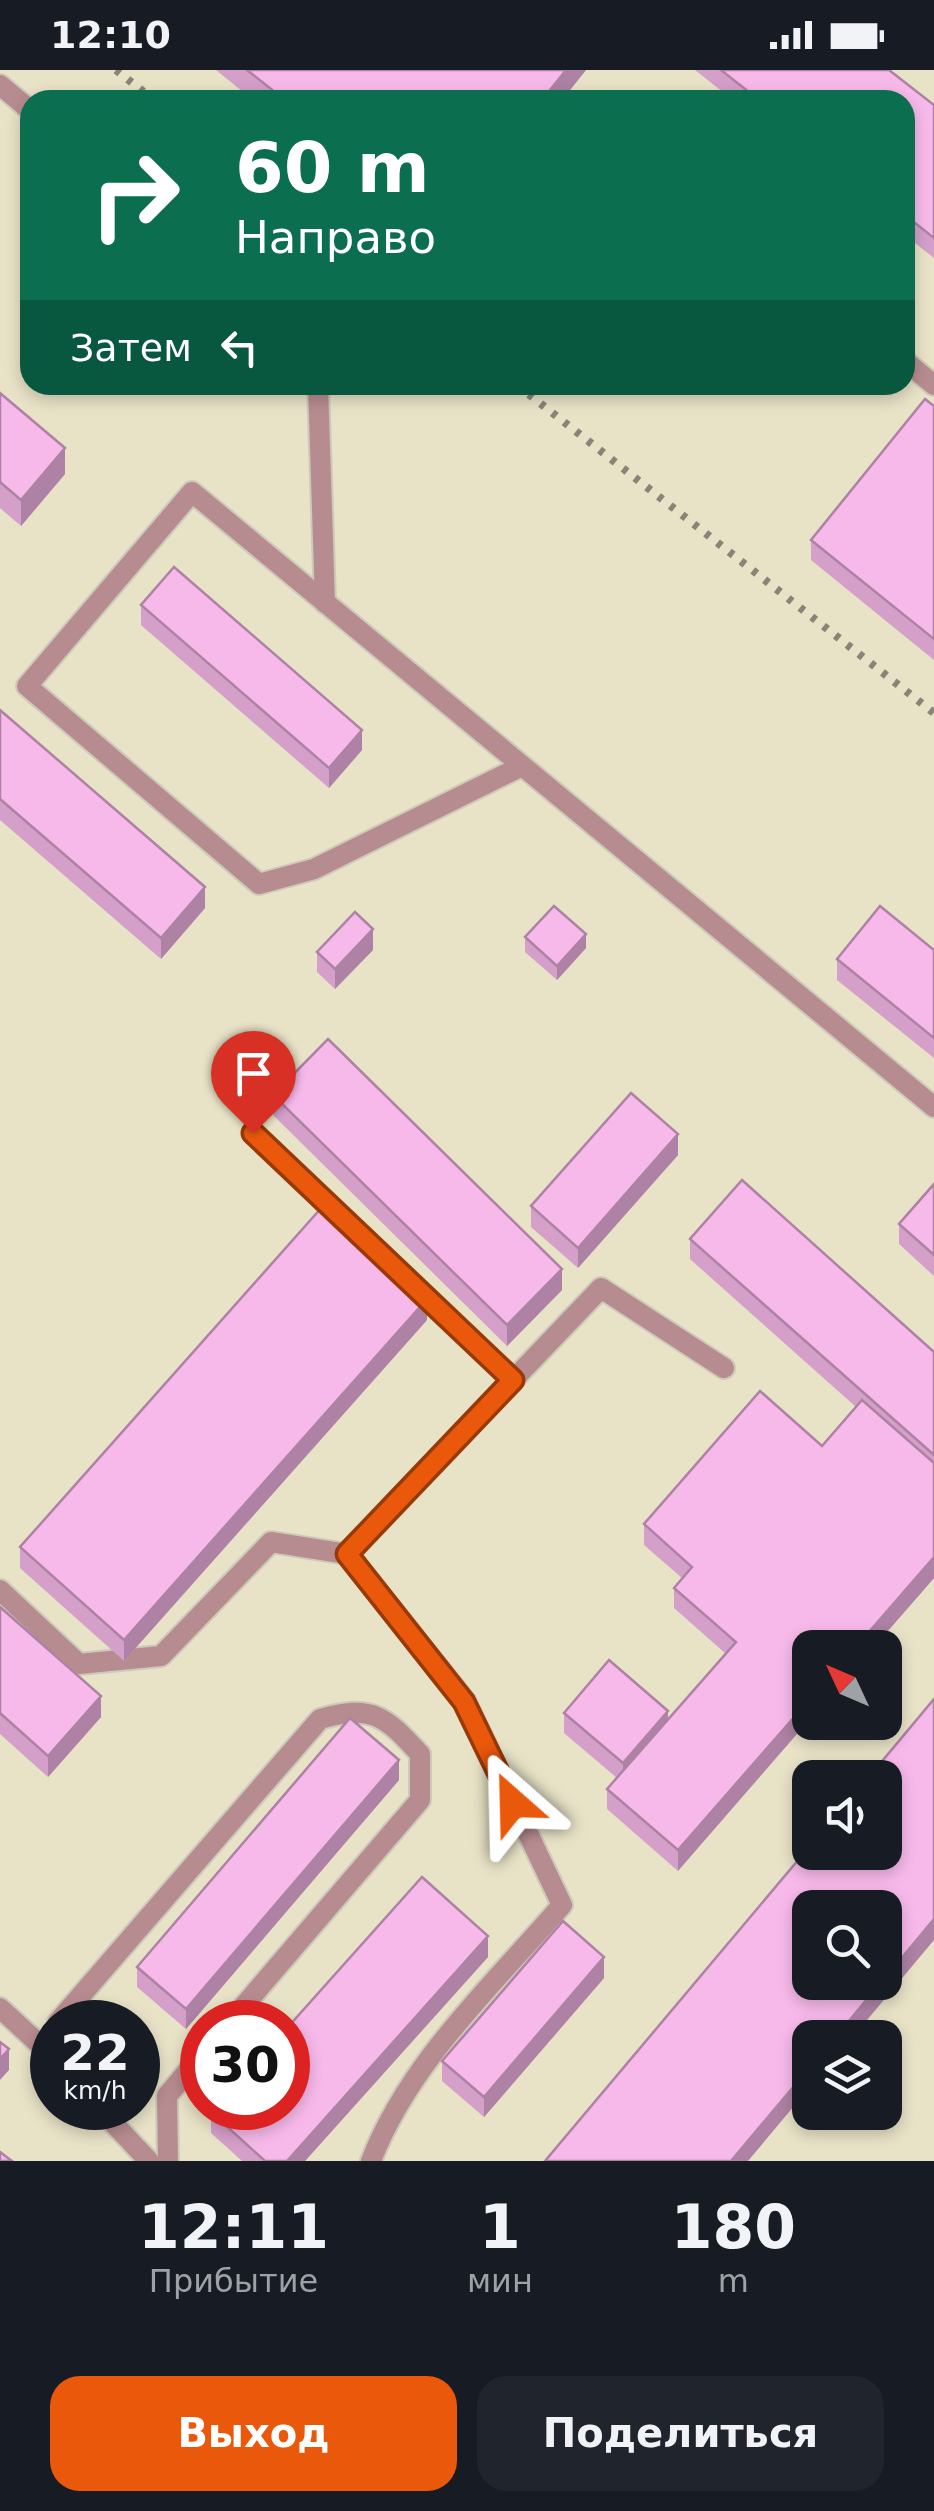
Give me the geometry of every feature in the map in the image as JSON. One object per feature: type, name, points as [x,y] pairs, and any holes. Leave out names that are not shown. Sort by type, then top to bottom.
[{"type":"street","points":[[0,85],[20,102]]},
{"type":"street","points":[[318,395],[326,603]]},
{"type":"street","points":[[522,766],[314,869],[259,884],[27,686],[192,492],[934,1107]]},
{"type":"street","points":[[253,1133],[513,1380]]},
{"type":"street","points":[[347,1554],[601,1288],[724,1368]]},
{"type":"street","points":[[0,1590],[79,1664],[124,1660],[161,1656],[271,1542],[347,1554],[464,1702],[562,1905],[420,2070],[387,2120],[371,2161]]},
{"type":"street","points":[[77,2000],[320,1719],[356,1709],[391,1723],[420,1754],[420,1800],[249,2000]]},
{"type":"street","points":[[0,2008],[30,2030]]},
{"type":"street","points":[[168,2161],[167,2096],[180,2080]]},
{"type":"street","points":[[120,2130],[149,2161]]},
{"type":"shaded area","points":[[0,70],[934,70],[934,2161],[0,2161]]},
{"type":"building","points":[[247,70],[566,70],[550,90],[272,90]]},
{"type":"building","points":[[721,70],[889,70],[915,90],[746,90]]},
{"type":"building","points":[[915,90],[934,105],[934,238],[915,223]]},
{"type":"building","points":[[0,393],[65,448],[21,500],[0,482]]},
{"type":"building","points":[[925,399],[934,406],[934,639],[811,540]]},
{"type":"building","points":[[174,567],[362,730],[329,768],[141,605]]},
{"type":"building","points":[[0,710],[205,887],[161,938],[0,799]]},
{"type":"building","points":[[554,906],[586,934],[557,966],[525,937]]},
{"type":"building","points":[[880,906],[934,950],[934,1038],[837,959]]},
{"type":"building","points":[[355,912],[373,929],[335,969],[317,952]]},
{"type":"building","points":[[328,1039],[562,1269],[507,1325],[273,1095]]},
{"type":"building","points":[[631,1093],[678,1134],[578,1248],[531,1206]]},
{"type":"building","points":[[742,1180],[934,1352],[934,1455],[690,1239]]},
{"type":"building","points":[[934,1184],[934,1255],[899,1224]]},
{"type":"building","points":[[323,1206],[427,1299],[124,1640],[20,1547]]},
{"type":"building","points":[[760,1391],[822,1446],[862,1400],[934,1463],[934,1557],[871,1630],[792,1630],[792,1720],[678,1850],[607,1789],[736,1642],[674,1588],[692,1567],[644,1524]]},
{"type":"building","points":[[0,1607],[101,1696],[48,1756],[0,1713]]},
{"type":"building","points":[[609,1660],[668,1711],[623,1763],[564,1713]]},
{"type":"building","points":[[934,1699],[934,1919],[902,1958],[902,1890],[792,1890],[792,2000],[866,2000],[850,2020],[792,2020],[792,2088],[731,2161],[545,2161],[792,1867],[902,1870],[902,1760],[883,1760]]},
{"type":"building","points":[[350,1718],[399,1760],[194,2000],[180,2000],[180,2004],[137,1967]]},
{"type":"building","points":[[422,1877],[488,1936],[287,2161],[265,2161],[231,2130],[310,2130],[310,2002]]},
{"type":"building","points":[[563,1921],[604,1957],[484,2097],[442,2061]]},
{"type":"building","points":[[0,2042],[9,2049],[0,2059]]},
{"type":"railway","points":[[116,70],[141,90]]},
{"type":"railway","points":[[530,395],[934,713]]},
{"type":"route","points":[[253,1133],[513,1380],[347,1554],[464,1702],[513,1803]]}]
